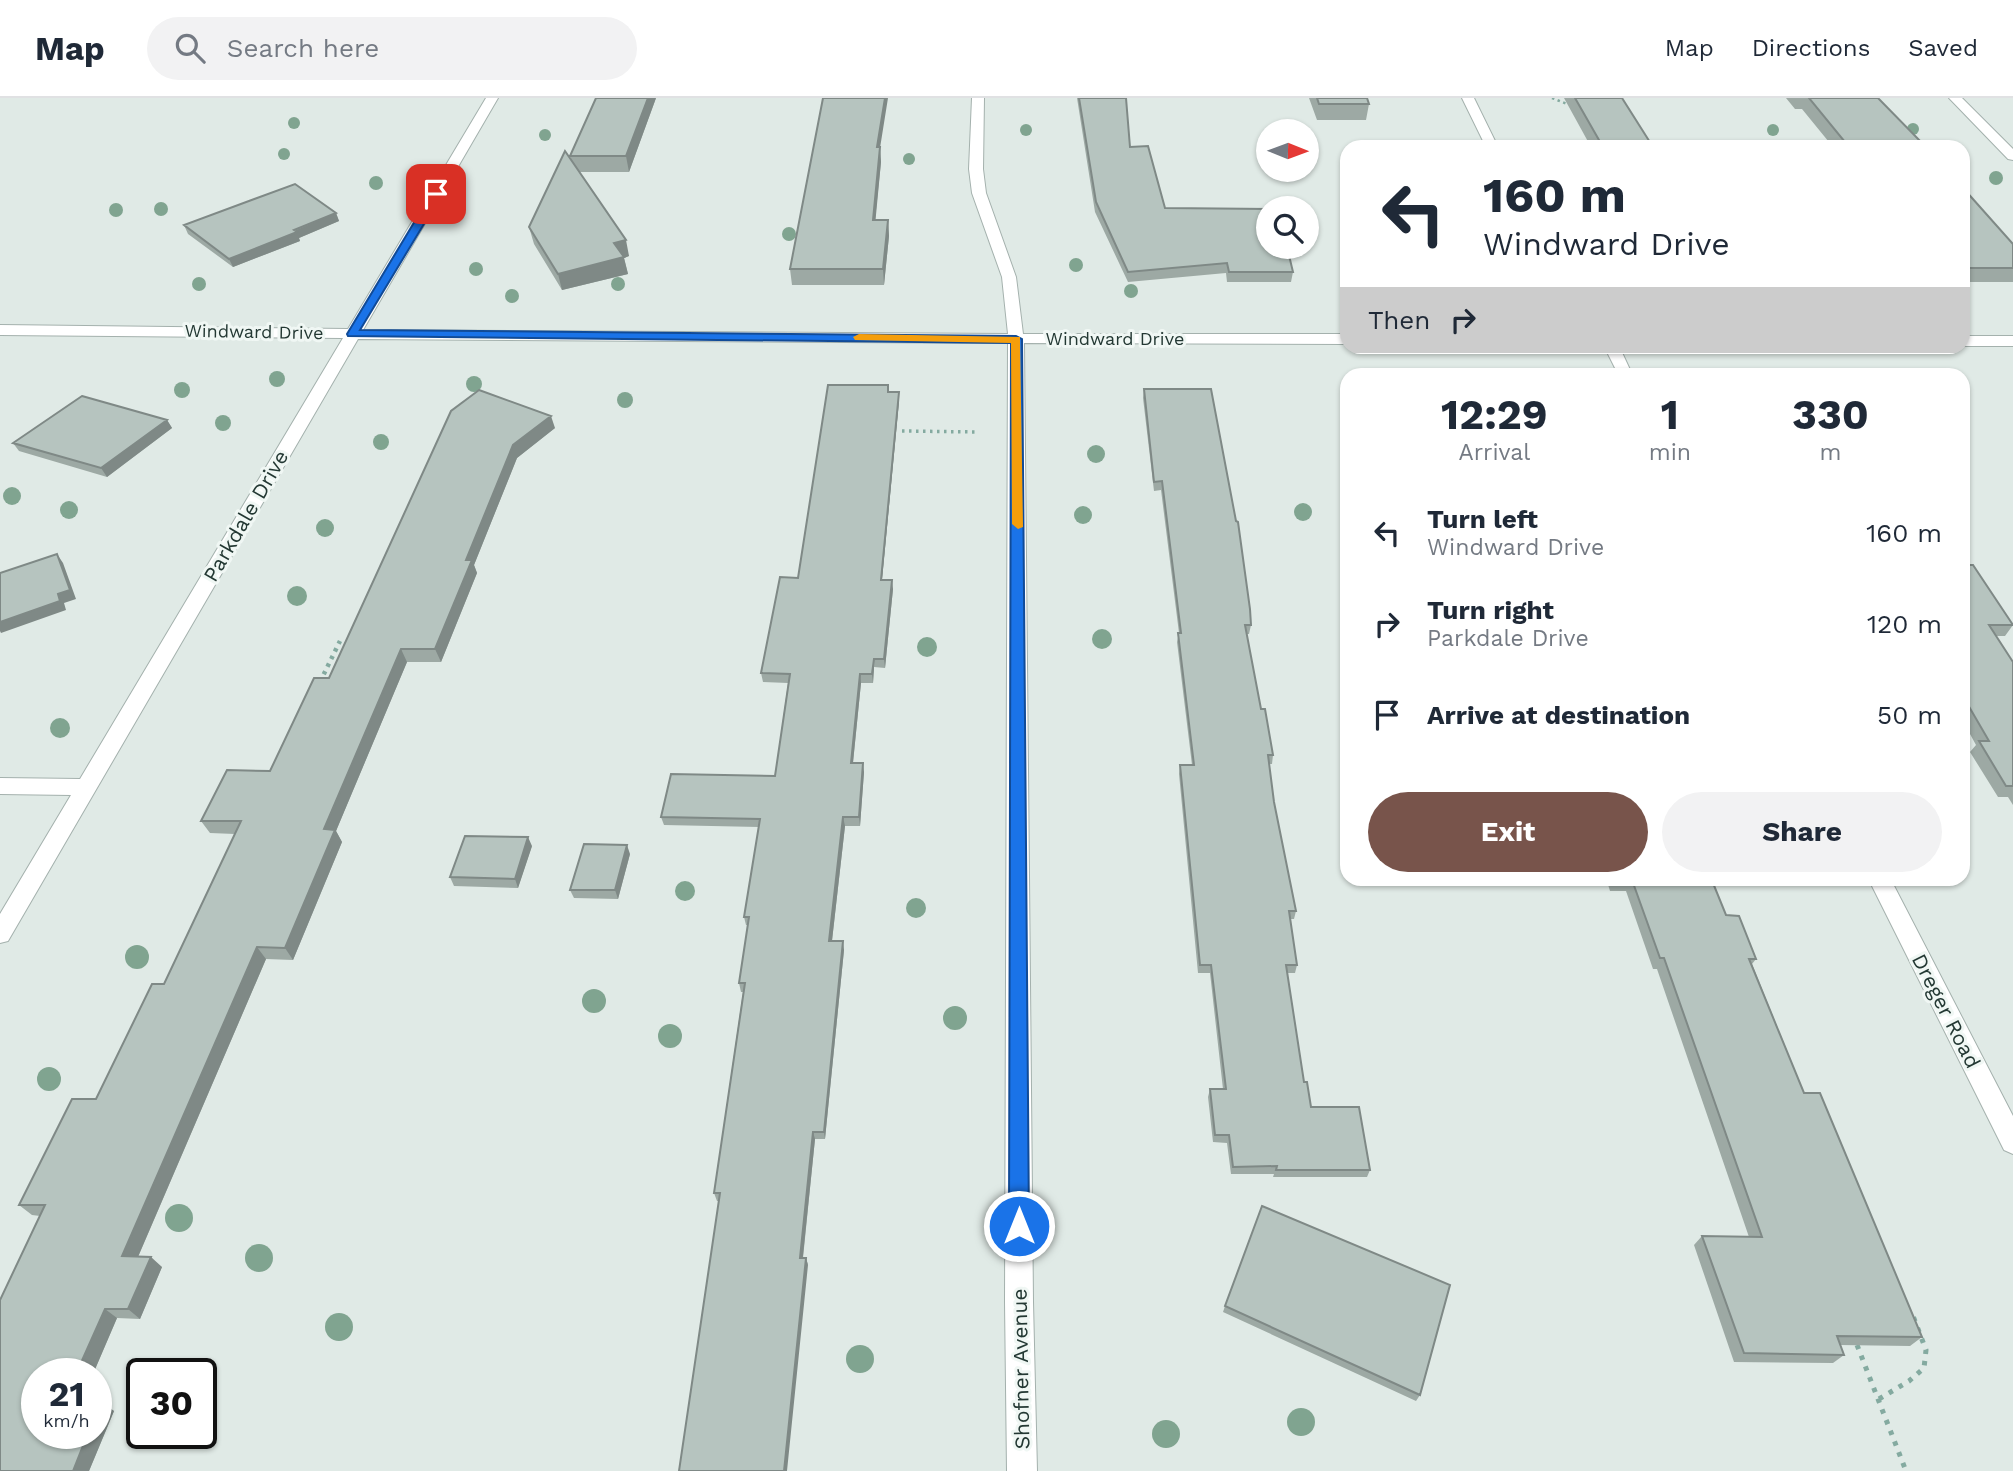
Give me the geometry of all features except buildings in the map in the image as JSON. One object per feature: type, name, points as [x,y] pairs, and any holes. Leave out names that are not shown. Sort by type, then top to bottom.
[{"type":"street","name":"Parkdale Drive","points":[[0,934],[492,98]]},
{"type":"street","name":"Shofner Avenue","points":[[978,98],[976,169],[979,193],[1009,277],[1014,302],[1016,339],[1019,1302],[1022,1471]]},
{"type":"street","points":[[1468,98],[1489,140]]},
{"type":"street","points":[[1955,98],[2013,156]]},
{"type":"street","name":"Windward Drive","points":[[0,330],[1340,340]]},
{"type":"street","points":[[1970,341],[2013,341]]},
{"type":"street","points":[[0,786],[87,787]]},
{"type":"street","name":"Dreger Road","points":[[1884,886],[2013,1142]]},
{"type":"path","points":[[1552,98],[1567,104]]},
{"type":"path","points":[[902,431],[991,432]]},
{"type":"path","points":[[318,687],[340,642]]},
{"type":"path","points":[[1879,1399],[1922,1371],[1928,1362],[1928,1349],[1911,1312]]},
{"type":"path","points":[[1857,1345],[1906,1471]]},
{"type":"slow traffic","points":[[859,337],[1016,339],[1018,524]]},
{"type":"route","points":[[436,194],[352,334],[1016,339],[1019,1226]]}]
